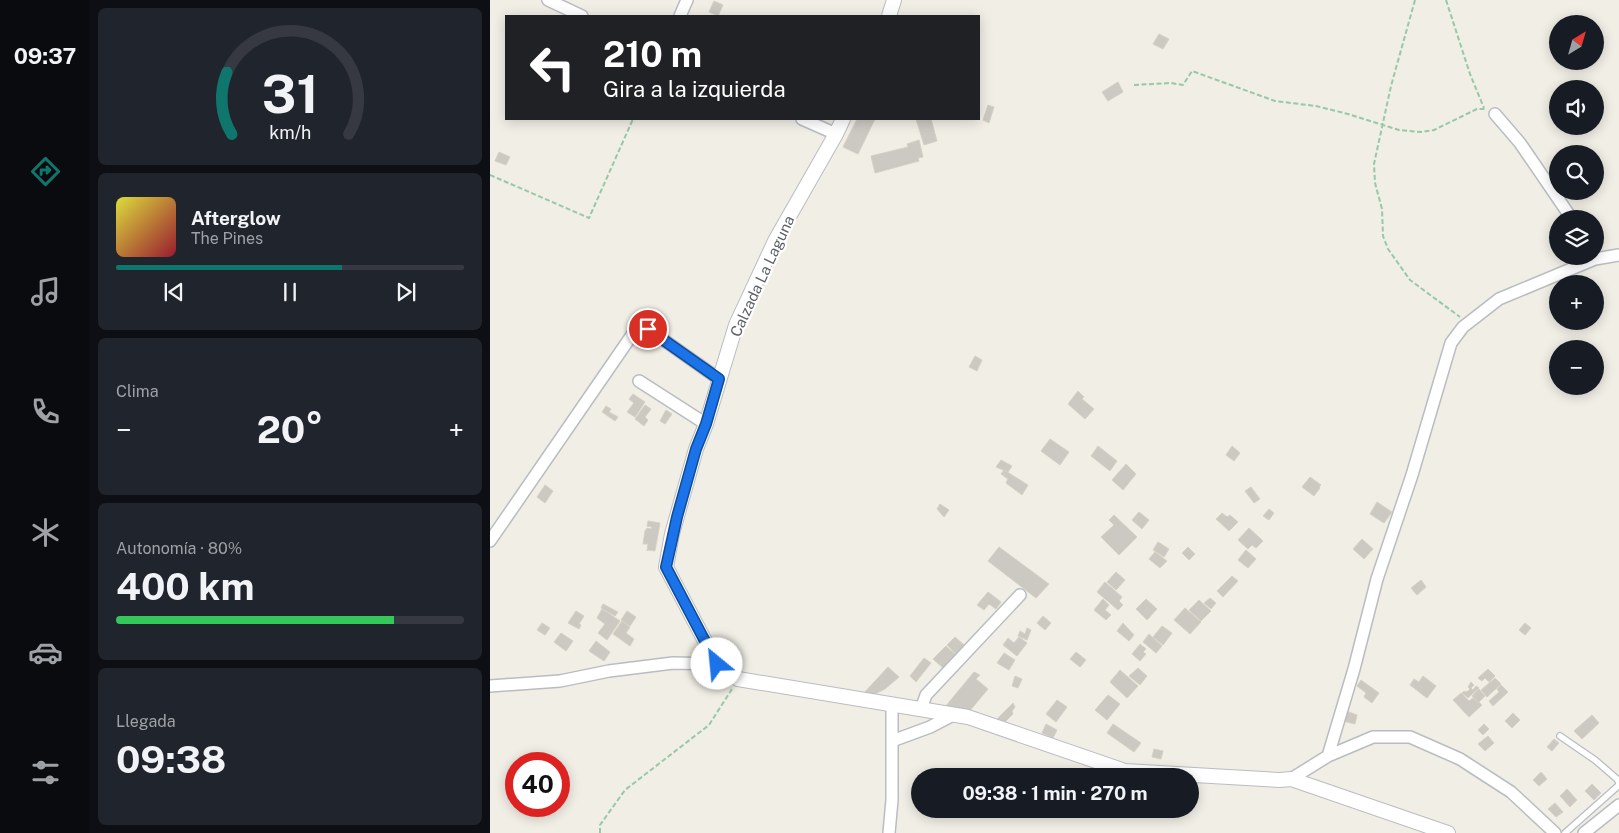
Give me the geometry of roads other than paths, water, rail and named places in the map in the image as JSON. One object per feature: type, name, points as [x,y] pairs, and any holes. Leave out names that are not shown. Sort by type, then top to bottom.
[{"type":"street","points":[[548,0],[580,15]]},
{"type":"street","points":[[680,15],[687,0]]},
{"type":"street","points":[[889,15],[894,0]]},
{"type":"street","points":[[1495,114],[1520,143],[1566,210]]},
{"type":"street","points":[[804,120],[836,134]]},
{"type":"street","name":"Calzada La Laguna","points":[[717,664],[666,567],[672,534],[696,449],[706,424],[736,325],[775,241],[843,120]]},
{"type":"street","points":[[1604,256],[1619,254]]},
{"type":"street","points":[[1328,756],[1354,669],[1377,579],[1412,476],[1451,343],[1463,327],[1499,299],[1578,265]]},
{"type":"street","points":[[490,541],[634,332],[639,328],[648,329],[719,379]]},
{"type":"street","points":[[639,381],[706,424]]},
{"type":"street","points":[[921,709],[926,695],[1020,595]]},
{"type":"street","points":[[490,686],[560,681],[610,671],[674,663],[717,664],[738,679],[892,706],[968,717],[1125,771],[1280,780],[1291,779],[1448,833]]},
{"type":"street","points":[[889,833],[892,800],[892,706]]},
{"type":"street","points":[[892,741],[930,727],[953,715]]},
{"type":"street","points":[[1291,779],[1328,756],[1374,737],[1410,737],[1468,763],[1511,792],[1555,833]]},
{"type":"street","points":[[1584,833],[1619,805]]},
{"type":"lane","points":[[1560,736],[1595,760],[1619,782],[1618,786],[1565,833]]}]
